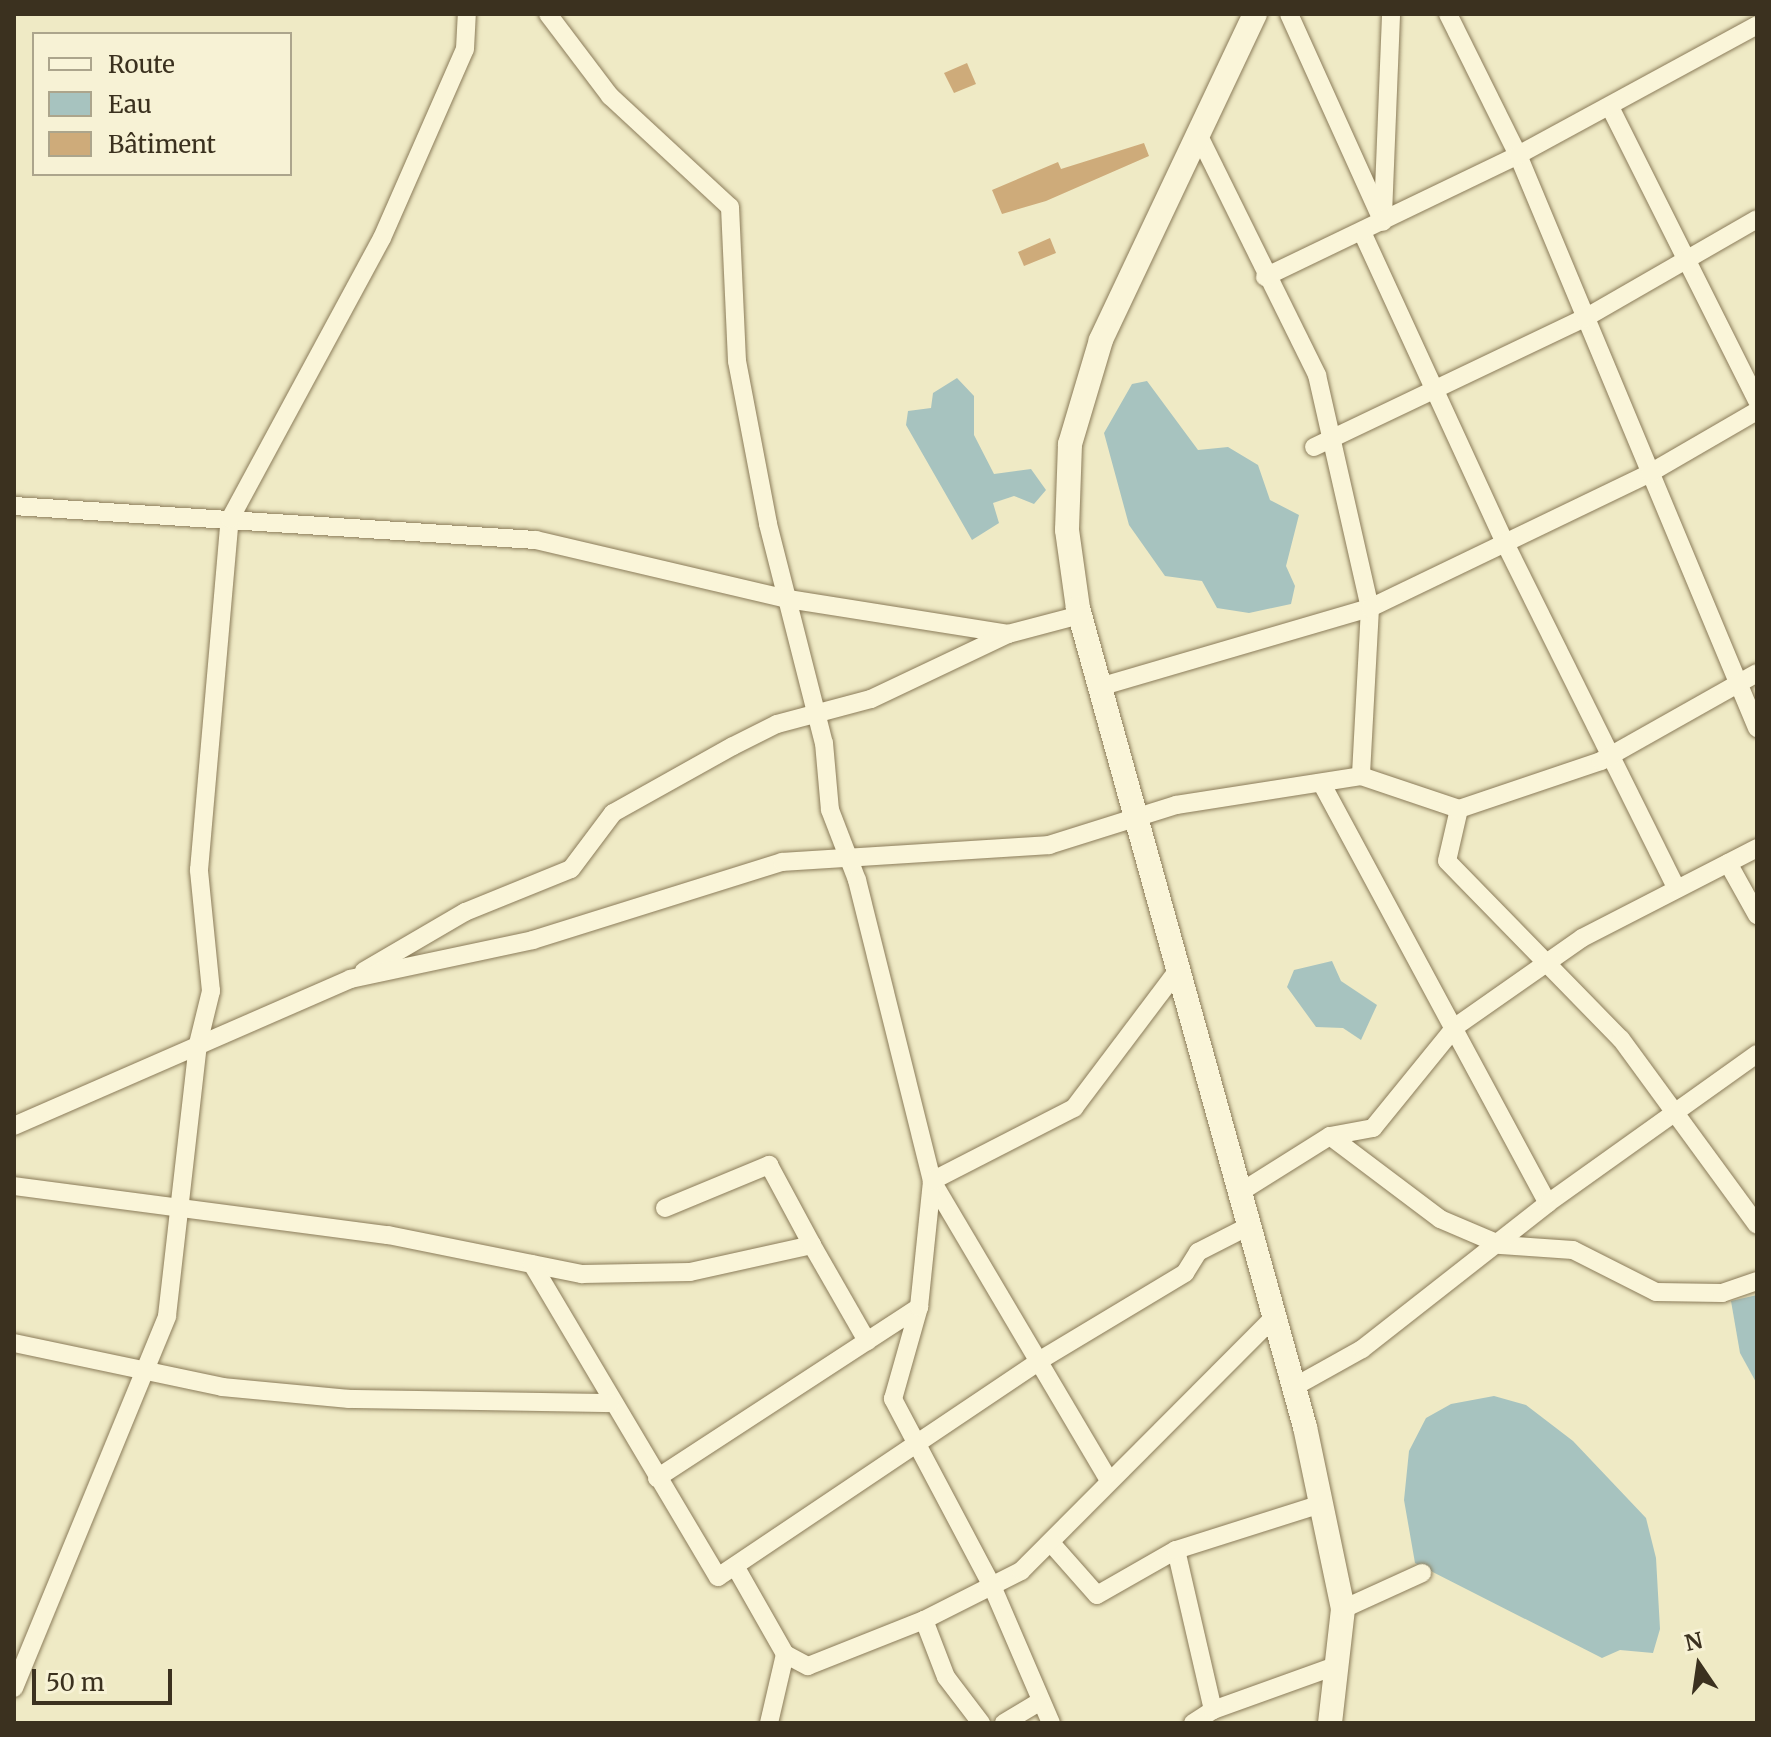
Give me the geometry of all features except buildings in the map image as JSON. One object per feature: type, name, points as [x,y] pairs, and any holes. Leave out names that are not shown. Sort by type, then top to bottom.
[{"type":"street","points":[[14,1688],[167,1316],[183,1213],[198,1044],[211,991],[199,870],[230,519],[382,238],[465,49],[467,14]]},
{"type":"street","points":[[548,14],[610,96],[730,207],[737,361],[788,599],[817,711],[830,810],[845,856],[857,880],[932,1181],[1042,1359],[1108,1479]]},
{"type":"street","points":[[1255,14],[1101,340],[1070,444],[1067,530],[1080,615],[1141,820],[1270,1321],[1294,1387],[1343,1609],[1330,1723]]},
{"type":"street","points":[[1289,14],[1383,222]]},
{"type":"street","points":[[1383,222],[1391,14]]},
{"type":"street","points":[[1448,14],[1518,155],[1757,728]]},
{"type":"street","points":[[1265,277],[1383,222],[1610,107],[1757,25],[1751,14]]},
{"type":"street","points":[[1610,107],[1757,400]]},
{"type":"street","points":[[1199,136],[1265,277],[1317,375],[1333,438],[1370,608],[1361,776]]},
{"type":"street","points":[[1314,447],[1585,318],[1757,219]]},
{"type":"street","points":[[1362,232],[1505,543],[1615,753],[1677,889]]},
{"type":"street","points":[[1099,687],[1370,608],[1650,473],[1757,411]]},
{"type":"street","points":[[14,506],[230,519],[351,533],[536,540],[788,599],[1008,634]]},
{"type":"street","points":[[14,1126],[350,979],[465,912],[571,869],[613,813],[777,724],[871,699],[1008,634],[1080,615]]},
{"type":"street","points":[[350,979],[533,940],[782,862],[1049,845],[1141,820],[1176,805],[1323,786],[1361,776],[1459,809],[1615,753],[1757,673]]},
{"type":"street","points":[[1323,786],[1548,1203]]},
{"type":"street","points":[[1459,809],[1447,861],[1542,966],[1621,1039],[1757,1225]]},
{"type":"street","points":[[1239,1193],[1330,1136],[1373,1128],[1455,1027],[1542,966],[1677,889],[1757,848]]},
{"type":"street","points":[[1728,863],[1757,915]]},
{"type":"street","points":[[932,1181],[1074,1108],[1178,970]]},
{"type":"street","points":[[1294,1387],[1362,1349],[1501,1245],[1548,1203],[1676,1118],[1757,1054]]},
{"type":"street","points":[[1330,1136],[1440,1219],[1501,1245],[1573,1250],[1656,1292],[1722,1293],[1757,1281]]},
{"type":"street","points":[[665,1208],[769,1165],[867,1341]]},
{"type":"street","points":[[932,1181],[919,1307],[893,1399],[919,1441],[992,1586],[1037,1703],[1051,1723]]},
{"type":"street","points":[[14,1186],[183,1213],[388,1235],[582,1274],[690,1272],[812,1245]]},
{"type":"street","points":[[532,1264],[610,1403],[718,1577],[1042,1359],[1247,1227]]},
{"type":"street","points":[[657,1478],[919,1307]]},
{"type":"street","points":[[735,1566],[785,1654],[808,1666],[924,1620],[992,1586],[1051,1543],[1108,1479],[1270,1321]]},
{"type":"street","points":[[14,1343],[142,1373],[349,1399],[610,1403]]},
{"type":"street","points":[[1051,1543],[1097,1595],[1176,1550],[1318,1505]]},
{"type":"street","points":[[1176,1550],[1213,1710]]},
{"type":"street","points":[[1343,1609],[1422,1573]]},
{"type":"street","points":[[924,1620],[946,1677],[981,1723]]},
{"type":"street","points":[[769,1723],[785,1654]]},
{"type":"street","points":[[1193,1723],[1213,1710],[1335,1666]]},
{"type":"street","points":[[1004,1723],[1037,1703]]},
{"type":"street","points":[[1030,1723],[1037,1703]]},
{"type":"water","points":[[957,378],[974,396],[974,435],[994,474],[1031,469],[1046,490],[1034,504],[1014,496],[993,503],[999,523],[972,540],[906,425],[908,411],[931,408],[933,393]]},
{"type":"water","points":[[1147,381],[1198,450],[1228,447],[1258,465],[1270,500],[1299,515],[1286,566],[1295,586],[1291,604],[1249,613],[1217,608],[1202,581],[1165,576],[1129,525],[1104,433],[1132,384]]},
{"type":"water","points":[[1332,961],[1341,981],[1377,1005],[1361,1040],[1343,1028],[1316,1027],[1287,987],[1294,970]]},
{"type":"water","points":[[1757,1295],[1757,1384],[1740,1353],[1731,1301]]},
{"type":"water","points":[[1494,1396],[1526,1405],[1573,1441],[1646,1518],[1656,1558],[1660,1629],[1653,1653],[1620,1650],[1602,1658],[1415,1563],[1404,1500],[1409,1451],[1426,1418],[1451,1404]]}]
